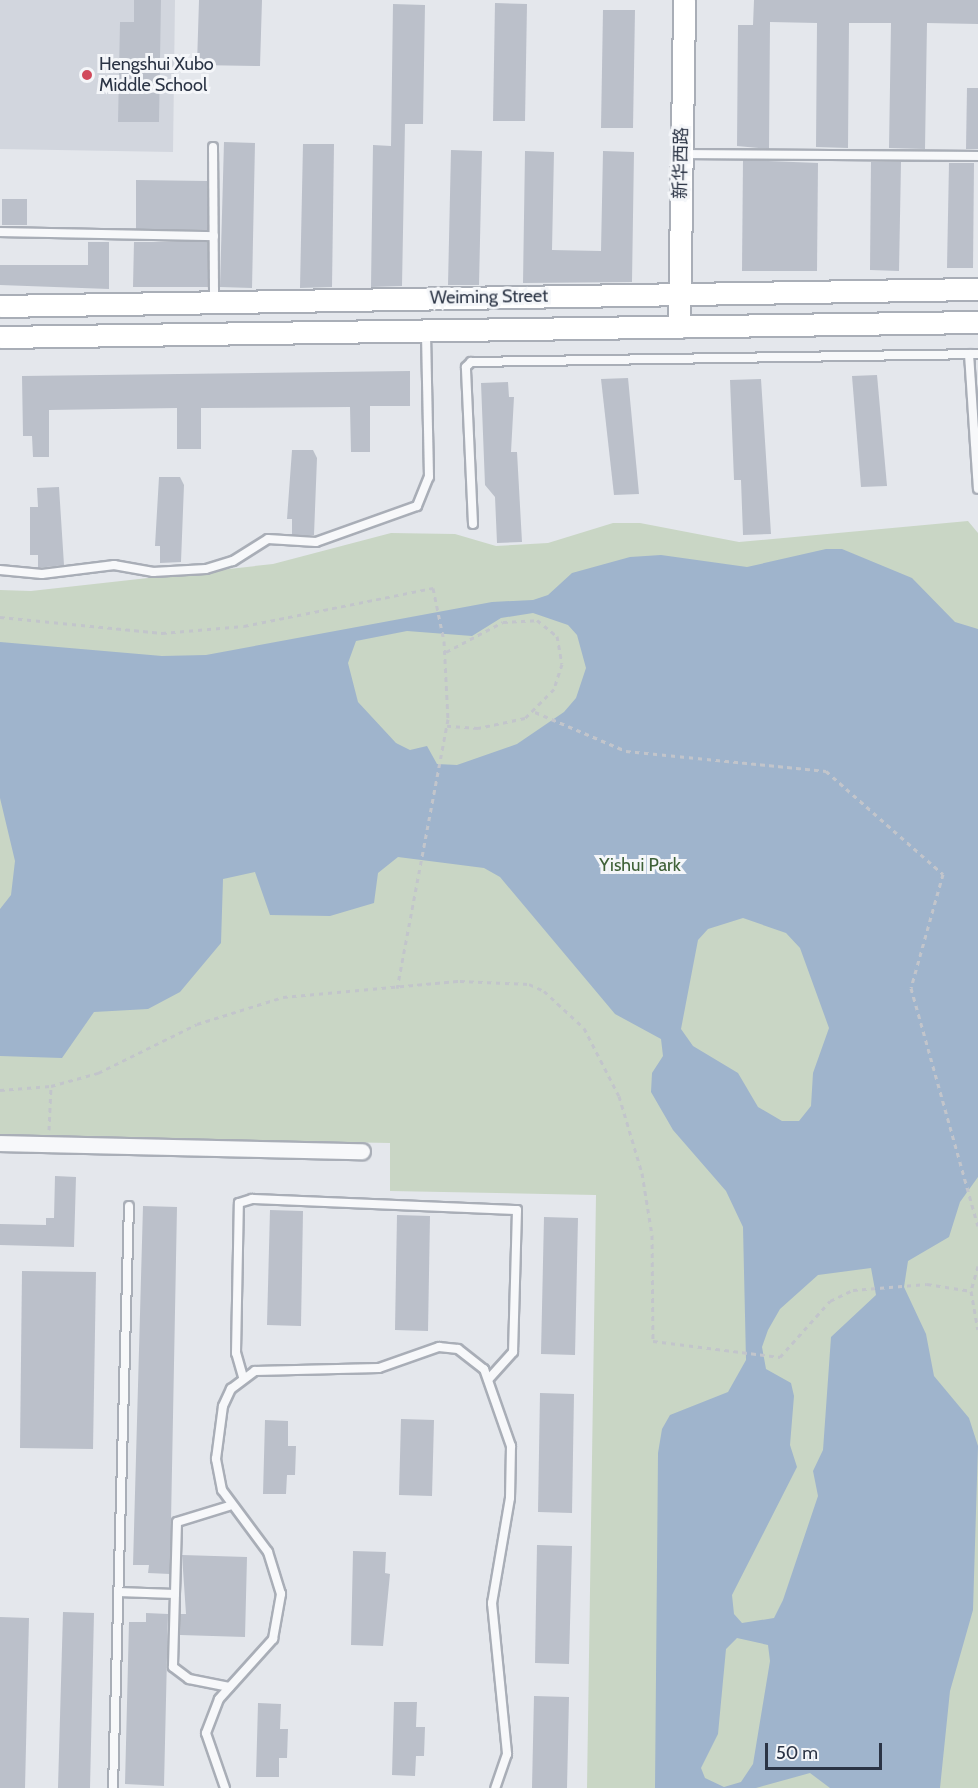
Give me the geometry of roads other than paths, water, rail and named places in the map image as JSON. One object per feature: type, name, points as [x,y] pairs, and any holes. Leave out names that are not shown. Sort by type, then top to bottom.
[{"type":"street","name":"新华西路","points":[[679,327],[684,0]]},
{"type":"street","name":"Weiming Street","points":[[0,306],[978,289]]},
{"type":"street","name":"Weiming Street","points":[[0,337],[978,322]]},
{"type":"street","points":[[0,1143],[362,1151]]},
{"type":"lane","points":[[213,147],[214,302]]},
{"type":"lane","points":[[681,154],[978,156]]},
{"type":"lane","points":[[0,232],[214,236]]},
{"type":"lane","points":[[0,570],[42,574],[114,565],[153,572],[206,569],[233,561],[268,539],[316,542],[417,506],[429,477],[426,331]]},
{"type":"lane","points":[[473,524],[466,367],[471,362],[974,354],[978,489]]},
{"type":"lane","points":[[243,1377],[236,1353],[239,1203],[252,1199],[517,1210],[513,1352],[489,1379]]},
{"type":"lane","points":[[113,1788],[129,1206]]},
{"type":"lane","points":[[225,1788],[206,1733],[229,1687],[255,1665],[273,1639],[281,1594],[268,1552],[229,1506],[218,1475],[217,1426],[231,1389],[243,1377],[274,1368],[379,1368],[439,1347],[473,1356],[489,1379],[512,1446],[512,1472],[492,1603],[507,1754],[495,1788]]},
{"type":"lane","points":[[229,1506],[177,1522],[173,1667],[189,1679],[229,1687]]},
{"type":"lane","points":[[118,1592],[175,1594]]},
{"type":"water","points":[[826,549],[842,549],[912,578],[955,622],[978,629],[978,1177],[960,1202],[949,1237],[908,1261],[904,1287],[926,1334],[934,1376],[969,1418],[978,1446],[973,1610],[950,1691],[940,1788],[830,1788],[810,1773],[756,1788],[655,1788],[658,1453],[662,1429],[670,1415],[728,1392],[746,1360],[743,1227],[726,1191],[673,1130],[651,1092],[652,1073],[663,1056],[661,1039],[615,1014],[500,877],[484,868],[398,857],[378,873],[374,903],[330,916],[270,915],[255,872],[223,879],[221,943],[180,992],[148,1009],[94,1012],[62,1058],[0,1056],[0,909],[11,895],[15,861],[0,798],[0,642],[162,656],[206,655],[492,602],[533,600],[548,595],[572,573],[630,557],[661,555],[747,567]],"holes":[[[533,613],[568,625],[577,635],[586,668],[576,698],[564,712],[517,744],[457,765],[437,764],[427,746],[410,750],[396,743],[358,702],[348,663],[356,641],[407,631],[472,636],[501,618]],[[743,918],[786,933],[800,948],[829,1028],[813,1073],[811,1106],[799,1121],[782,1121],[758,1107],[738,1073],[693,1046],[681,1029],[698,940],[708,929]],[[871,1268],[876,1295],[831,1337],[823,1450],[813,1471],[818,1496],[783,1600],[774,1618],[742,1623],[734,1614],[732,1595],[797,1467],[790,1445],[794,1396],[791,1383],[766,1369],[762,1347],[768,1330],[780,1309],[818,1275]],[[737,1638],[768,1645],[770,1661],[753,1764],[741,1782],[724,1787],[705,1778],[701,1768],[718,1734],[726,1649]]]},
{"type":"place","name":"Hengshui Xubo Middle School","points":[[87,75]]},
{"type":"park label","name":"Yishui Park","points":[[640,865]]}]
